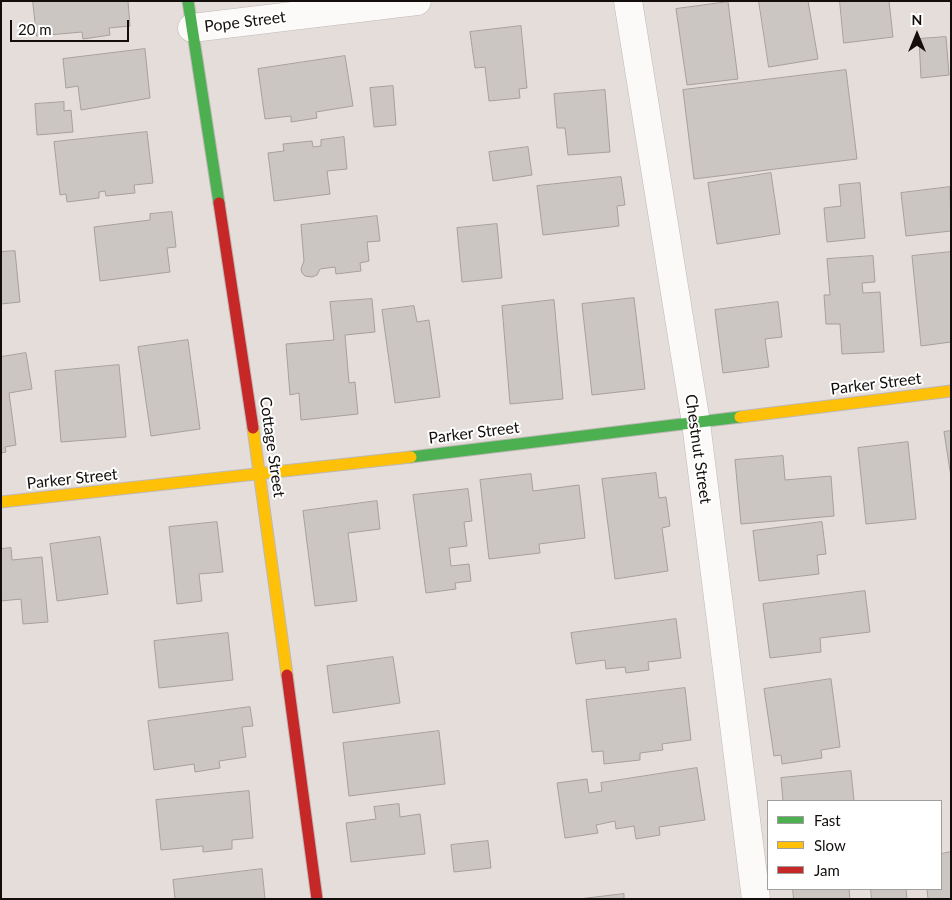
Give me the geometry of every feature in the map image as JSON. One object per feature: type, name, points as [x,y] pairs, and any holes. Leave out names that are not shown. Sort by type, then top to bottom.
[{"type":"main road","name":"Cottage Street","points":[[188,1],[260,475],[317,899]]},
{"type":"main road","name":"Parker Street","points":[[1,502],[260,475],[951,392]]},
{"type":"street","name":"Pope Street","points":[[192,28],[417,1]]},
{"type":"street","name":"Chestnut Street","points":[[628,1],[696,423],[756,899]]},
{"type":"building","points":[[33,1],[128,1],[130,26],[109,28],[110,35],[83,39],[82,32],[37,36]]},
{"type":"building","points":[[759,1],[808,1],[818,59],[769,67]]},
{"type":"building","points":[[840,1],[889,1],[893,37],[844,43]]},
{"type":"building","points":[[728,2],[738,79],[687,85],[676,9]]},
{"type":"building","points":[[521,26],[527,88],[519,89],[520,98],[489,101],[485,67],[475,68],[470,32]]},
{"type":"building","points":[[946,37],[949,75],[921,78],[919,39]]},
{"type":"building","points":[[145,49],[150,98],[81,110],[78,86],[66,88],[63,59]]},
{"type":"building","points":[[345,56],[353,106],[316,112],[317,118],[291,122],[291,116],[265,119],[258,69]]},
{"type":"building","points":[[846,70],[857,159],[694,179],[683,90]]},
{"type":"building","points":[[393,86],[396,125],[374,127],[370,88]]},
{"type":"building","points":[[605,90],[610,152],[568,155],[565,128],[557,128],[554,94]]},
{"type":"building","points":[[64,102],[64,111],[71,110],[73,132],[37,135],[35,104]]},
{"type":"building","points":[[147,132],[153,183],[134,185],[135,193],[106,196],[105,191],[99,192],[99,198],[67,202],[66,194],[60,195],[54,142]]},
{"type":"building","points":[[344,137],[347,169],[327,171],[330,194],[274,201],[268,153],[284,151],[283,144],[312,141],[313,147],[321,146],[321,140]]},
{"type":"building","points":[[528,147],[532,175],[493,181],[489,152]]},
{"type":"building","points":[[771,173],[780,234],[717,244],[708,183]]},
{"type":"building","points":[[621,177],[625,205],[617,206],[619,226],[543,235],[537,186]]},
{"type":"building","points":[[860,183],[865,238],[827,242],[824,208],[841,206],[839,185]]},
{"type":"building","points":[[950,187],[951,231],[906,236],[901,193]]},
{"type":"building","points":[[172,212],[176,247],[167,248],[170,272],[100,281],[94,227],[150,220],[150,214]]},
{"type":"building","points":[[377,216],[380,241],[367,242],[369,261],[360,263],[361,271],[336,274],[335,267],[320,269],[317,275],[312,277],[305,276],[302,273],[301,269],[304,261],[301,225]]},
{"type":"building","points":[[497,224],[502,278],[462,282],[457,228]]},
{"type":"building","points":[[15,251],[20,302],[1,304],[1,252]]},
{"type":"building","points":[[951,252],[951,342],[921,346],[912,256]]},
{"type":"building","points":[[873,256],[875,282],[862,283],[863,293],[880,292],[884,352],[842,354],[840,324],[826,324],[824,295],[830,295],[827,259]]},
{"type":"building","points":[[634,298],[645,389],[592,395],[582,304]]},
{"type":"building","points":[[372,299],[375,332],[345,335],[349,383],[355,382],[358,414],[301,420],[299,393],[290,395],[286,344],[334,340],[330,302]]},
{"type":"building","points":[[554,300],[563,399],[510,404],[502,306]]},
{"type":"building","points":[[778,302],[782,337],[765,339],[769,367],[723,373],[715,310]]},
{"type":"building","points":[[414,306],[417,322],[429,320],[440,397],[395,403],[382,310]]},
{"type":"building","points":[[188,340],[200,429],[151,436],[138,347]]},
{"type":"building","points":[[26,353],[32,389],[9,393],[16,445],[5,447],[6,452],[1,453],[1,357]]},
{"type":"building","points":[[119,365],[126,437],[61,442],[55,371]]},
{"type":"building","points":[[951,431],[951,477],[944,432]]},
{"type":"building","points":[[908,442],[916,519],[866,524],[858,448]]},
{"type":"building","points":[[783,456],[785,480],[831,476],[834,516],[741,524],[735,460]]},
{"type":"building","points":[[656,473],[659,498],[666,497],[670,526],[662,528],[668,571],[615,579],[602,479]]},
{"type":"building","points":[[531,474],[533,491],[579,485],[585,538],[539,544],[540,553],[489,559],[480,480]]},
{"type":"building","points":[[468,489],[472,521],[464,522],[467,546],[449,548],[451,566],[469,564],[471,581],[455,583],[456,589],[426,593],[413,495]]},
{"type":"building","points":[[377,501],[380,529],[348,533],[357,601],[315,606],[303,511]]},
{"type":"building","points":[[217,522],[223,572],[199,574],[202,601],[177,604],[169,527]]},
{"type":"building","points":[[822,522],[826,554],[817,555],[819,574],[759,581],[753,531]]},
{"type":"building","points":[[100,537],[108,594],[57,601],[50,544]]},
{"type":"building","points":[[11,548],[12,560],[42,557],[48,622],[23,624],[21,599],[1,601],[1,549]]},
{"type":"building","points":[[865,591],[870,632],[820,638],[821,652],[770,658],[763,604]]},
{"type":"building","points":[[676,619],[681,658],[648,662],[649,670],[626,673],[625,667],[606,669],[605,660],[576,664],[571,633]]},
{"type":"building","points":[[228,633],[233,680],[159,688],[154,641]]},
{"type":"building","points":[[393,657],[400,703],[333,713],[327,666]]},
{"type":"building","points":[[831,679],[840,747],[821,750],[822,758],[782,764],[781,755],[774,756],[764,689]]},
{"type":"building","points":[[685,688],[691,740],[662,744],[663,750],[640,753],[640,760],[604,764],[603,751],[592,752],[586,700]]},
{"type":"building","points":[[250,707],[253,726],[242,727],[246,757],[219,761],[220,768],[195,772],[194,764],[154,770],[148,721]]},
{"type":"building","points":[[439,731],[445,784],[349,796],[343,743]]},
{"type":"building","points":[[697,768],[705,820],[659,827],[660,835],[636,839],[634,826],[616,829],[615,821],[596,825],[598,833],[565,838],[557,783],[587,779],[589,793],[602,791],[601,783]]},
{"type":"building","points":[[851,771],[854,800],[783,800],[781,778]]},
{"type":"building","points":[[249,791],[253,838],[232,840],[232,849],[203,852],[203,846],[161,850],[156,800]]},
{"type":"building","points":[[399,804],[400,817],[420,814],[425,854],[351,862],[346,823],[376,819],[374,807]]},
{"type":"building","points":[[488,841],[491,868],[454,872],[451,845]]},
{"type":"building","points":[[951,852],[951,899],[928,899],[927,890],[942,890],[942,854]]},
{"type":"building","points":[[262,869],[265,899],[175,899],[173,880]]},
{"type":"building","points":[[793,890],[849,890],[850,899],[794,899]]},
{"type":"building","points":[[871,890],[906,890],[907,899],[872,899]]},
{"type":"building","points":[[624,894],[624,899],[579,899]]},
{"type":"traffic: fast","points":[[188,1],[219,203]]},
{"type":"traffic: fast","points":[[411,457],[740,417]]},
{"type":"traffic: slow","points":[[740,417],[951,391]]},
{"type":"traffic: slow","points":[[253,428],[287,675]]},
{"type":"traffic: slow","points":[[1,502],[411,457]]},
{"type":"traffic: jam","points":[[219,203],[253,428]]},
{"type":"traffic: jam","points":[[287,675],[317,899]]}]
